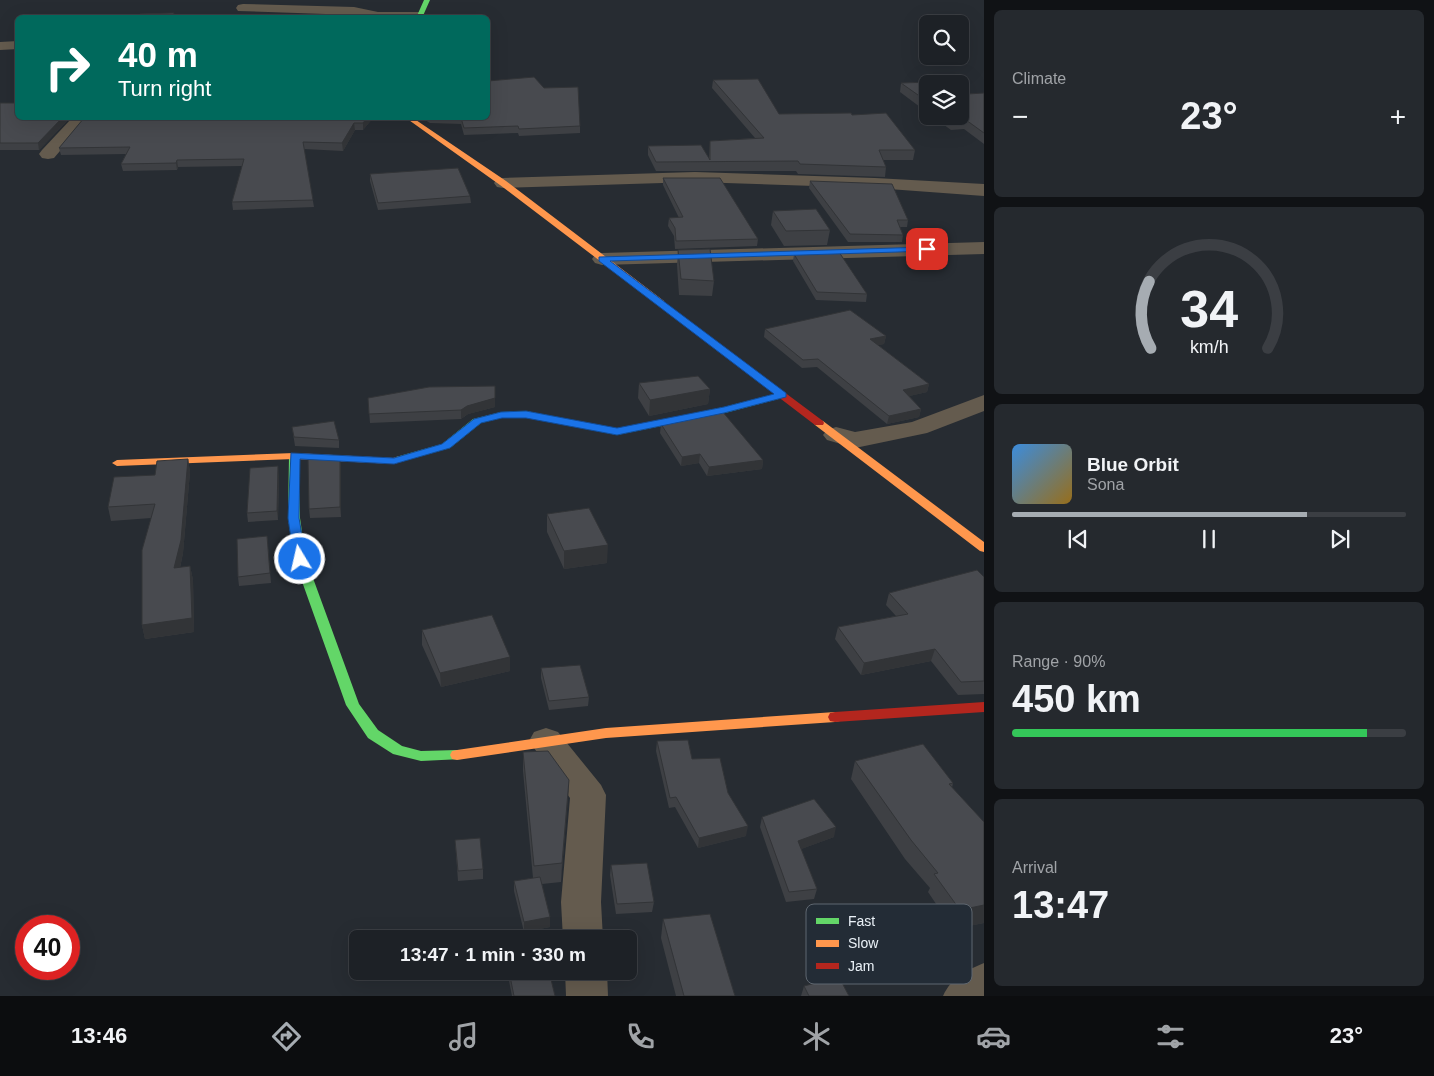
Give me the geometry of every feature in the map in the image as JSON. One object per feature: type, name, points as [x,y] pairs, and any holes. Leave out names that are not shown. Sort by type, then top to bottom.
[{"type":"street","points":[[420,15],[427,0]]},
{"type":"street","points":[[243,8],[354,11],[373,15]]},
{"type":"street","points":[[0,46],[15,45]]},
{"type":"street","points":[[48,154],[78,120]]},
{"type":"street","points":[[412,120],[503,183],[984,548]]},
{"type":"street","points":[[503,183],[695,177],[875,183],[984,190]]},
{"type":"street","points":[[602,259],[984,248]]},
{"type":"street","points":[[117,463],[294,456],[394,461],[446,446],[478,421],[501,415],[526,414],[617,432],[724,410],[782,395]]},
{"type":"street","points":[[836,435],[855,440],[918,428],[984,402]]},
{"type":"street","points":[[294,456],[294,518],[300,559],[353,705],[373,734],[398,750],[421,756],[461,755],[606,733],[984,707]]},
{"type":"street","points":[[546,741],[588,795],[581,902],[583,930]]},
{"type":"street","points":[[587,980],[588,996]]},
{"type":"street","points":[[964,996],[984,982]]},
{"type":"building","points":[[174,13],[173,15],[140,14]]},
{"type":"building","points":[[534,77],[544,88],[578,87],[580,126],[519,129],[518,126],[464,128],[462,120],[490,120],[490,81]]},
{"type":"building","points":[[758,79],[779,114],[851,113],[852,115],[886,113],[915,150],[879,150],[886,167],[800,164],[798,161],[656,162],[648,146],[701,145],[710,160],[710,141],[764,138],[713,80]]},
{"type":"building","points":[[919,82],[919,96],[901,83]]},
{"type":"building","points":[[984,93],[984,133],[969,122],[969,94]]},
{"type":"building","points":[[0,103],[15,103],[15,120],[60,120],[38,143],[0,143]]},
{"type":"building","points":[[82,120],[365,120],[363,123],[354,123],[342,143],[303,142],[313,200],[232,202],[244,159],[177,160],[176,163],[121,164],[130,147],[59,148]]},
{"type":"building","points":[[458,168],[470,196],[378,203],[370,174]]},
{"type":"building","points":[[663,178],[720,178],[758,239],[676,241],[675,228],[669,218],[683,217]]},
{"type":"building","points":[[810,181],[892,184],[908,220],[897,220],[903,235],[850,234]]},
{"type":"building","points":[[816,209],[830,230],[786,231],[773,211]]},
{"type":"building","points":[[710,249],[714,281],[681,279],[678,250]]},
{"type":"building","points":[[839,252],[867,294],[817,292],[794,254]]},
{"type":"building","points":[[850,310],[886,336],[870,339],[929,384],[903,390],[921,409],[889,416],[818,359],[803,360],[765,329]]},
{"type":"building","points":[[698,376],[710,389],[650,400],[639,383]]},
{"type":"building","points":[[495,386],[495,398],[467,406],[461,410],[369,414],[368,398],[429,387]]},
{"type":"building","points":[[722,411],[763,460],[709,467],[700,454],[682,457],[661,424]]},
{"type":"building","points":[[334,421],[339,440],[294,437],[292,427]]},
{"type":"building","points":[[308,458],[340,460],[340,507],[309,509]]},
{"type":"building","points":[[188,459],[181,540],[174,568],[190,566],[192,618],[142,625],[142,550],[155,504],[108,507],[114,477],[155,475],[157,461]]},
{"type":"building","points":[[278,466],[277,511],[247,513],[250,468]]},
{"type":"building","points":[[589,508],[608,545],[564,551],[547,514]]},
{"type":"building","points":[[267,536],[270,573],[238,577],[237,539]]},
{"type":"building","points":[[977,570],[984,577],[984,681],[961,682],[935,649],[864,663],[838,627],[908,614],[889,593]]},
{"type":"building","points":[[492,615],[510,657],[440,673],[422,630]]},
{"type":"building","points":[[580,665],[589,697],[549,701],[541,668]]},
{"type":"building","points":[[688,740],[692,759],[720,758],[728,793],[748,826],[699,838],[676,797],[670,798],[657,741]]},
{"type":"building","points":[[923,744],[953,783],[949,784],[984,822],[984,905],[972,908],[972,904],[956,904],[934,874],[938,873],[911,840],[855,761]]},
{"type":"building","points":[[548,751],[569,780],[562,863],[534,866],[523,752]]},
{"type":"building","points":[[814,799],[836,827],[798,841],[817,889],[789,892],[762,817]]},
{"type":"building","points":[[480,838],[483,869],[458,871],[455,840]]},
{"type":"building","points":[[647,863],[654,902],[617,904],[611,865]]},
{"type":"building","points":[[540,877],[550,917],[524,922],[514,881]]},
{"type":"building","points":[[710,914],[735,996],[684,996],[663,919]]},
{"type":"building","points":[[511,980],[551,980],[555,996],[514,996]]},
{"type":"building","points":[[812,984],[843,984],[849,996],[809,996],[804,986]]},
{"type":"traffic: fast","points":[[420,15],[427,0]]},
{"type":"traffic: fast","points":[[400,459],[446,446],[477,421],[501,415],[526,414],[617,432],[725,410],[782,395]]},
{"type":"traffic: fast","points":[[294,456],[294,518],[300,559],[353,705],[373,734],[398,750],[421,756],[457,755]]},
{"type":"traffic: slow","points":[[412,120],[503,183],[661,303]]},
{"type":"traffic: slow","points":[[819,423],[984,548]]},
{"type":"traffic: slow","points":[[117,463],[294,456],[394,461],[400,459]]},
{"type":"traffic: slow","points":[[457,755],[606,733],[835,717]]},
{"type":"traffic: jam","points":[[661,303],[819,423]]},
{"type":"traffic: jam","points":[[835,717],[984,707]]},
{"type":"route","points":[[300,559],[294,518],[294,456],[394,461],[446,446],[478,421],[501,415],[526,414],[617,432],[724,410],[782,395],[602,259],[927,249]]}]
